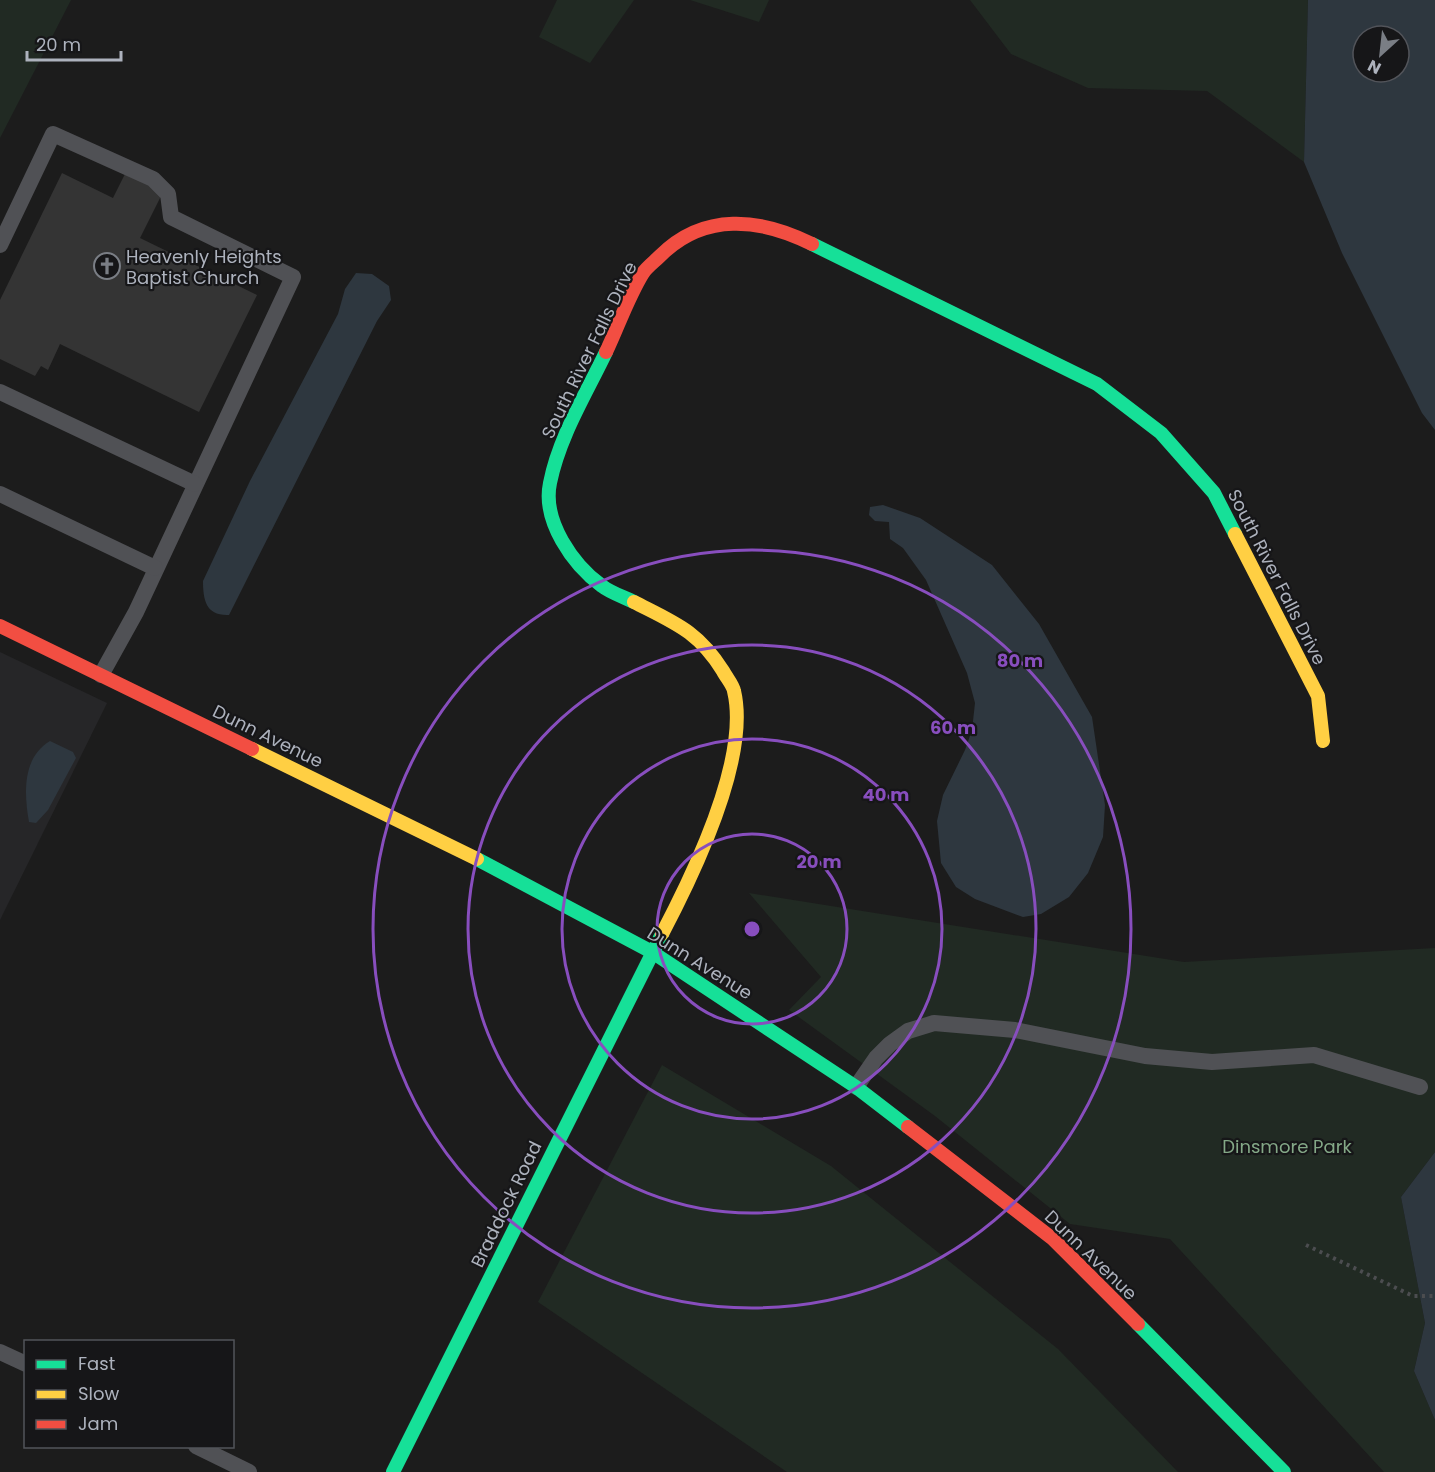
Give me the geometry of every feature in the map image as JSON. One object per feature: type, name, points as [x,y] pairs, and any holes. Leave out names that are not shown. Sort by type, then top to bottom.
[{"type":"street","name":"South River Falls Drive","points":[[652,952],[688,883],[727,779],[736,735],[734,690],[715,659],[689,630],[602,586],[571,557],[552,516],[549,486],[559,450],[644,272],[672,244],[703,227],[739,223],[785,230],[1097,384],[1161,433],[1214,494],[1318,696],[1323,741]]},
{"type":"street","name":"Dunn Avenue","points":[[0,626],[468,854],[652,952],[856,1087],[1053,1239],[1284,1472]]},
{"type":"street","name":"Braddock Road","points":[[393,1472],[652,952]]},
{"type":"lane","points":[[0,245],[53,134],[153,179],[168,194],[171,217],[293,277],[154,568],[136,612],[100,675]]},
{"type":"lane","points":[[0,392],[195,484]]},
{"type":"lane","points":[[0,494],[154,568]]},
{"type":"lane","points":[[856,1087],[876,1058],[890,1044],[908,1031],[934,1023],[1015,1030],[1145,1056],[1212,1062],[1314,1055],[1420,1087]]},
{"type":"lane","points":[[0,1352],[24,1363]]},
{"type":"lane","points":[[200,1448],[249,1472]]},
{"type":"path","points":[[1306,1245],[1413,1296],[1435,1296]]},
{"type":"shaded area","points":[[1308,0],[1435,0],[1435,430],[1422,413],[1342,253],[1304,162]]},
{"type":"shaded area","points":[[356,273],[372,274],[389,286],[391,300],[377,321],[229,615],[215,613],[207,606],[203,581],[250,481],[338,314],[345,289]]},
{"type":"shaded area","points":[[883,505],[920,518],[992,565],[1039,624],[1092,717],[1105,805],[1103,837],[1088,873],[1069,897],[1041,914],[1023,917],[975,899],[956,887],[941,863],[937,821],[943,795],[972,730],[975,703],[967,673],[926,580],[903,548],[890,539],[889,522],[875,521],[869,515],[870,507]]},
{"type":"shaded area","points":[[0,652],[107,703],[0,920]]},
{"type":"shaded area","points":[[50,741],[73,752],[76,758],[48,810],[36,823],[29,822],[26,800],[27,777],[34,757]]},
{"type":"shaded area","points":[[1435,1152],[1435,1420],[1414,1371],[1425,1323],[1401,1197]]},
{"type":"green space","points":[[0,0],[71,0],[0,138]]},
{"type":"green space","points":[[557,0],[634,0],[590,63],[539,37]]},
{"type":"green space","points":[[690,0],[769,0],[759,22]]},
{"type":"green space","points":[[970,0],[1308,0],[1304,162],[1207,91],[1088,88],[1011,54]]},
{"type":"green space","name":"Dinsmore Park","points":[[749,893],[1184,962],[1435,948],[1435,1152],[1401,1197],[1425,1323],[1414,1371],[1435,1420],[1435,1472],[1384,1472],[1170,1239],[1070,1224],[935,1116],[789,1010],[821,977]]},
{"type":"green space","points":[[662,1065],[831,1166],[1058,1349],[1178,1472],[787,1472],[538,1302]]},
{"type":"building","name":"Heavenly Heights Baptist Church","points":[[126,172],[164,190],[140,238],[257,295],[199,412],[60,344],[48,370],[41,366],[35,376],[0,359],[0,300],[62,173],[113,198]]},
{"type":"traffic: fast","points":[[812,244],[1097,384],[1161,433],[1214,493],[1235,534]]},
{"type":"traffic: fast","points":[[606,352],[560,449],[550,483],[549,497],[555,527],[571,554],[591,577],[613,593],[634,602]]},
{"type":"traffic: fast","points":[[477,859],[652,952],[856,1087],[908,1127]]},
{"type":"traffic: fast","points":[[393,1472],[662,934]]},
{"type":"traffic: fast","points":[[1138,1324],[1284,1472]]},
{"type":"traffic: slow","points":[[1235,534],[1318,696],[1323,741]]},
{"type":"traffic: slow","points":[[634,602],[684,629],[714,657],[734,691],[737,718],[734,749],[716,816],[689,881],[662,934]]},
{"type":"traffic: slow","points":[[252,749],[477,859]]},
{"type":"traffic: jam","points":[[606,352],[645,271],[677,242],[695,232],[714,226],[753,225],[792,235],[812,244]]},
{"type":"traffic: jam","points":[[0,626],[252,749]]},
{"type":"traffic: jam","points":[[908,1127],[1053,1239],[1138,1324]]},
{"type":"place","name":"Heavenly Heights Baptist Church","points":[[107,266]]}]
